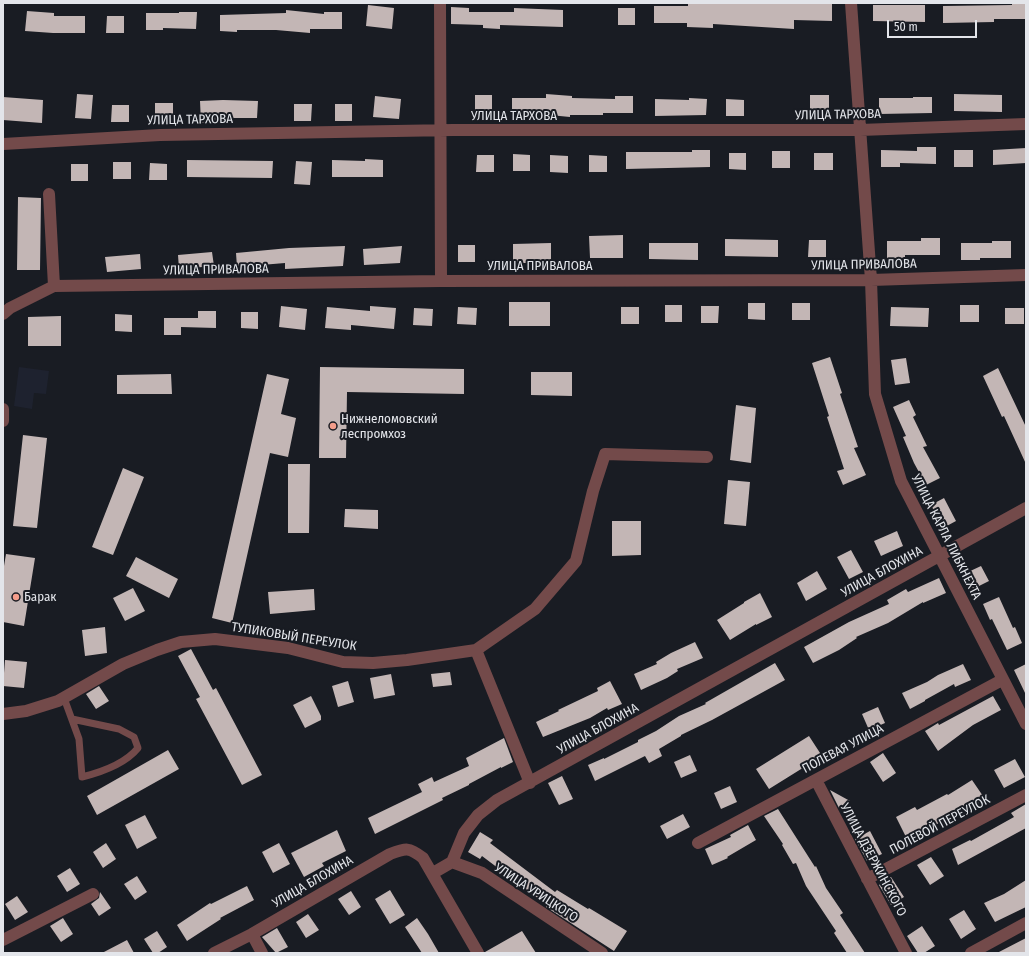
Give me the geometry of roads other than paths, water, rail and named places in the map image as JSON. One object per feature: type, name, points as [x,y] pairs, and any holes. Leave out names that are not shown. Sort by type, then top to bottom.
[{"type":"street","points":[[440,3],[442,280]]},
{"type":"street","name":"УЛИЦА КАРЛА ЛИБКНЕХТА","points":[[851,3],[871,280],[875,394],[901,481],[1002,680],[1026,724]]},
{"type":"street","name":"УЛИЦА ТАРХОВА","points":[[3,144],[160,134],[441,130],[860,130],[1026,124]]},
{"type":"street","points":[[3,314],[10,308],[54,286],[49,194]]},
{"type":"street","name":"УЛИЦА ПРИВАЛОВА","points":[[54,286],[442,280],[871,280],[1026,275]]},
{"type":"street","points":[[3,409],[3,421]]},
{"type":"street","points":[[530,783],[476,650],[535,609],[576,560],[593,491],[605,454],[708,457]]},
{"type":"street","name":"УЛИЦА БЛОХИНА","points":[[452,862],[464,832],[478,815],[497,800],[1026,508]]},
{"type":"street","name":"ТУПИКОВЫЙ ПЕРЕУЛОК","points":[[3,714],[26,711],[58,701],[123,664],[150,652],[181,642],[215,639],[288,648],[343,662],[407,660],[476,650]]},
{"type":"street","name":"ПОЛЕВАЯ УЛИЦА","points":[[698,843],[1002,680]]},
{"type":"street","name":"УЛИЦА ДЗЕРЖИНСКОГО","points":[[816,780],[906,953]]},
{"type":"street","name":"ПОЛЕВОЙ ПЕРЕУЛОК","points":[[867,879],[1026,795]]},
{"type":"street","name":"УЛИЦА БЛОХИНА","points":[[214,953],[252,934],[390,854],[405,849],[414,850],[423,858],[433,873]]},
{"type":"street","points":[[452,862],[433,873],[478,953]]},
{"type":"street","name":"УЛИЦА УРИЦКОГО","points":[[452,862],[482,873],[602,953]]},
{"type":"street","points":[[3,940],[93,894]]},
{"type":"street","points":[[971,953],[1026,923]]},
{"type":"street","points":[[252,934],[262,953]]},
{"type":"lane","points":[[64,698],[79,739],[82,776],[97,773],[113,767],[132,756],[138,748],[134,737],[119,729],[72,719]]},
{"type":"place","name":"Нижнеломовский леспромхоз","points":[[333,426]]},
{"type":"place","name":"Барак","points":[[16,597]]}]
